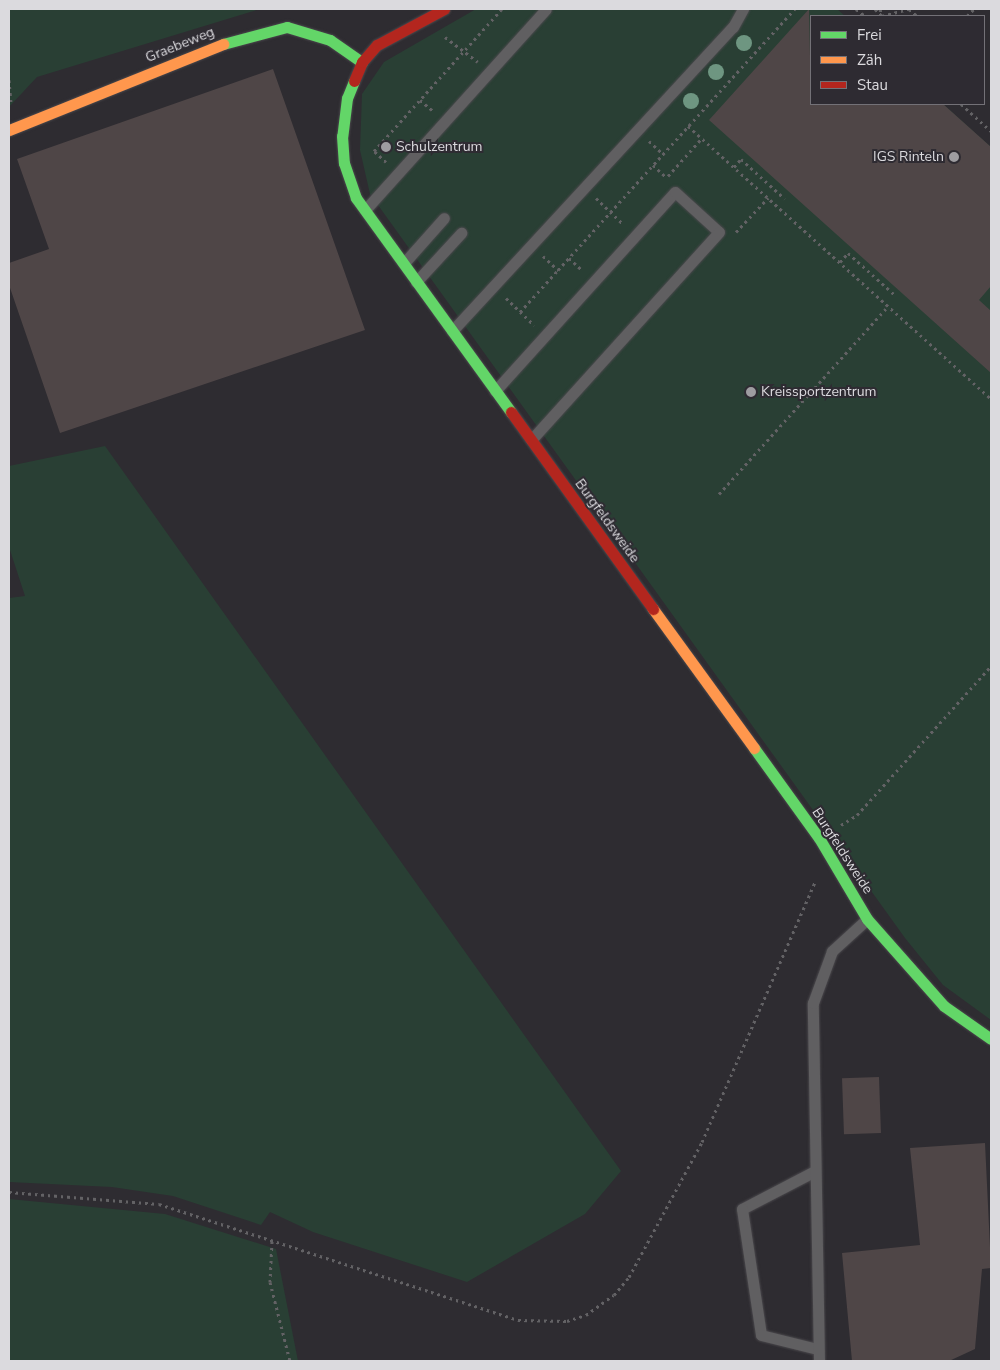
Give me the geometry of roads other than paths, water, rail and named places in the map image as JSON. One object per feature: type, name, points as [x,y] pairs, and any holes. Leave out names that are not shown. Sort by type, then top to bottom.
[{"type":"street","name":"Burgfeldsweide","points":[[444,9],[377,45],[362,62],[347,98],[342,136],[344,163],[356,198],[818,838],[867,919],[944,1006],[991,1039]]},
{"type":"street","name":"Graebeweg","points":[[9,130],[235,39],[287,28],[330,40],[362,62]]},
{"type":"lane","points":[[365,210],[546,9]]},
{"type":"lane","points":[[452,332],[734,27],[743,9]]},
{"type":"lane","points":[[495,391],[675,192],[718,232],[531,440]]},
{"type":"lane","points":[[403,263],[444,218]]},
{"type":"lane","points":[[416,282],[461,233]]},
{"type":"lane","points":[[819,1361],[817,1349],[813,1172],[813,1003],[832,950],[867,919]]},
{"type":"lane","points":[[813,1172],[742,1209],[761,1335],[817,1349]]},
{"type":"place","name":"Schulzentrum","points":[[386,147]]},
{"type":"place","name":"IGS Rinteln","points":[[954,157]]},
{"type":"place","name":"Kreissportzentrum","points":[[751,392]]}]
